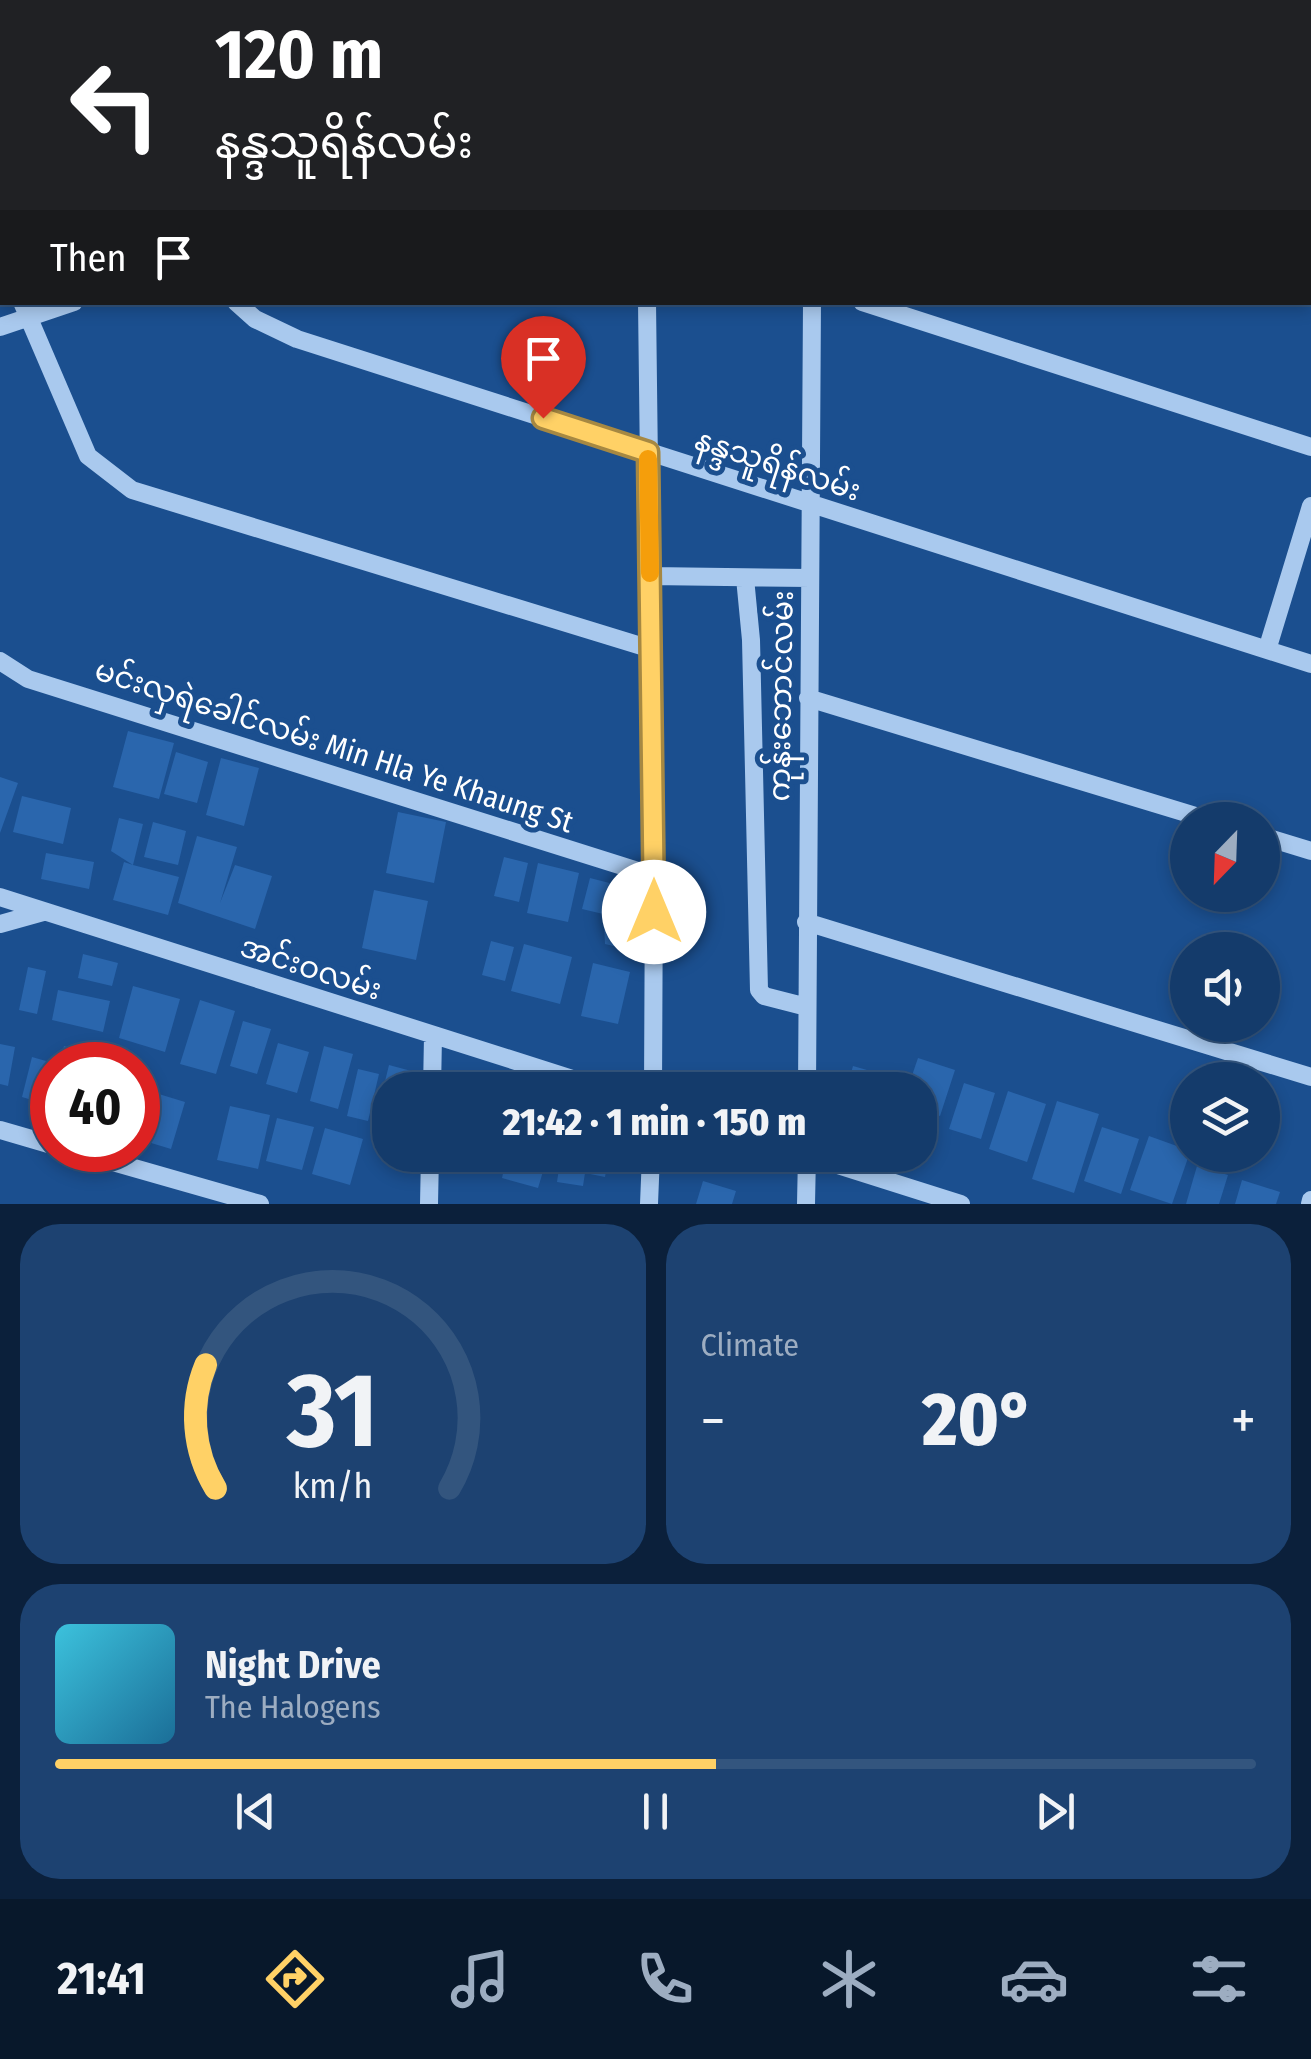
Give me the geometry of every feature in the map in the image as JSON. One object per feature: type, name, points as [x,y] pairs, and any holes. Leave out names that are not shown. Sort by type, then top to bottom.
[{"type":"street","points":[[0,327],[25,310],[56,305]]},
{"type":"street","name":"နန္ဒသူရိန်လမ်း","points":[[239,305],[254,319],[297,339],[1311,664]]},
{"type":"street","points":[[647,305],[654,1072]]},
{"type":"street","name":"ကုန်းဘောင်လမ်း","points":[[807,1072],[812,305]]},
{"type":"street","points":[[871,305],[1311,446]]},
{"type":"street","points":[[25,310],[88,456],[132,490],[651,649]]},
{"type":"street","points":[[1267,650],[1311,506]]},
{"type":"street","points":[[650,576],[810,578]]},
{"type":"street","points":[[745,578],[751,640],[759,990],[764,996],[807,1008]]},
{"type":"street","name":"မင်းလှရဲခေါင်လမ်း Min Hla Ye Khaung St","points":[[0,662],[28,678],[654,876]]},
{"type":"street","points":[[808,698],[1170,808]]},
{"type":"street","points":[[1280,842],[1311,851]]},
{"type":"street","name":"အင်းဝလမ်း","points":[[0,897],[548,1072]]},
{"type":"street","points":[[0,924],[43,912]]},
{"type":"street","points":[[806,922],[1311,1077]]},
{"type":"street","points":[[432,1072],[433,1036]]},
{"type":"street","points":[[0,1130],[30,1139]]},
{"type":"street","points":[[148,1172],[260,1204]]},
{"type":"street","points":[[429,1204],[430,1172]]},
{"type":"street","points":[[648,1204],[650,1172]]},
{"type":"street","points":[[806,1204],[807,1172]]},
{"type":"street","points":[[860,1172],[961,1204]]},
{"type":"building","points":[[128,731],[174,743],[159,799],[113,787]]},
{"type":"building","points":[[176,752],[208,762],[197,803],[164,794]]},
{"type":"building","points":[[221,758],[259,768],[244,826],[206,815]]},
{"type":"building","points":[[0,777],[18,783],[0,833]]},
{"type":"building","points":[[22,796],[71,808],[63,844],[13,832]]},
{"type":"building","points":[[398,812],[446,822],[434,883],[386,873]]},
{"type":"building","points":[[119,818],[143,824],[133,865],[111,851]]},
{"type":"building","points":[[153,822],[186,831],[178,865],[144,857]]},
{"type":"building","points":[[197,836],[237,847],[220,903],[235,865],[272,876],[255,929],[178,903]]},
{"type":"building","points":[[46,853],[94,862],[89,889],[41,879]]},
{"type":"building","points":[[504,857],[528,863],[519,902],[494,896]]},
{"type":"building","points":[[124,862],[179,877],[168,915],[113,900]]},
{"type":"building","points":[[538,863],[579,873],[568,922],[527,913]]},
{"type":"building","points":[[590,878],[621,886],[616,917],[582,909]]},
{"type":"building","points":[[374,890],[428,901],[416,960],[362,948]]},
{"type":"building","points":[[604,924],[629,928],[630,950],[605,944]]},
{"type":"building","points":[[491,941],[514,947],[505,981],[482,975]]},
{"type":"building","points":[[524,944],[572,957],[560,1004],[511,991]]},
{"type":"building","points":[[83,954],[118,963],[112,986],[78,978]]},
{"type":"building","points":[[593,963],[630,972],[618,1024],[581,1016]]},
{"type":"building","points":[[28,967],[46,971],[37,1014],[19,1010]]},
{"type":"building","points":[[133,986],[180,999],[165,1052],[160,1050],[160,1042],[119,1038]]},
{"type":"building","points":[[58,990],[110,1001],[103,1032],[52,1020]]},
{"type":"building","points":[[200,1000],[235,1011],[216,1074],[180,1064]]},
{"type":"building","points":[[243,1021],[271,1029],[257,1074],[230,1066]]},
{"type":"building","points":[[278,1043],[309,1052],[297,1093],[266,1084]]},
{"type":"building","points":[[0,1044],[15,1047],[8,1086],[0,1084]]},
{"type":"building","points":[[324,1046],[353,1054],[338,1109],[310,1101]]},
{"type":"building","points":[[918,1058],[955,1070],[940,1116],[937,1072],[913,1072]]},
{"type":"building","points":[[30,1065],[30,1099],[22,1097]]},
{"type":"building","points":[[389,1065],[415,1072],[387,1072]]},
{"type":"building","points":[[853,1066],[874,1072],[851,1072]]},
{"type":"building","points":[[358,1069],[372,1072],[368,1121],[347,1116]]},
{"type":"building","points":[[964,1083],[995,1093],[981,1139],[949,1129]]},
{"type":"building","points":[[1008,1091],[1046,1104],[1027,1162],[989,1149]]},
{"type":"building","points":[[160,1094],[185,1102],[171,1149],[160,1146]]},
{"type":"building","points":[[1057,1101],[1099,1114],[1074,1193],[1032,1179]]},
{"type":"building","points":[[230,1106],[270,1115],[258,1169],[217,1160]]},
{"type":"building","points":[[277,1118],[314,1127],[302,1170],[266,1161]]},
{"type":"building","points":[[1102,1127],[1139,1139],[1121,1194],[1084,1181]]},
{"type":"building","points":[[325,1128],[363,1139],[350,1185],[312,1174]]},
{"type":"building","points":[[1149,1136],[1170,1144],[1170,1172],[1183,1172],[1172,1204],[1130,1190]]},
{"type":"building","points":[[503,1172],[543,1172],[538,1188],[502,1178]]},
{"type":"building","points":[[558,1172],[606,1172],[605,1177],[585,1173],[583,1186],[557,1182]]},
{"type":"building","points":[[1195,1172],[1228,1175],[1219,1204],[1186,1204]]},
{"type":"building","points":[[1242,1180],[1280,1192],[1276,1204],[1235,1204]]},
{"type":"building","points":[[703,1181],[736,1191],[732,1204],[696,1204]]},
{"type":"slow traffic","points":[[648,459],[650,573]]},
{"type":"route","points":[[543,418],[648,452],[654,912]]}]
